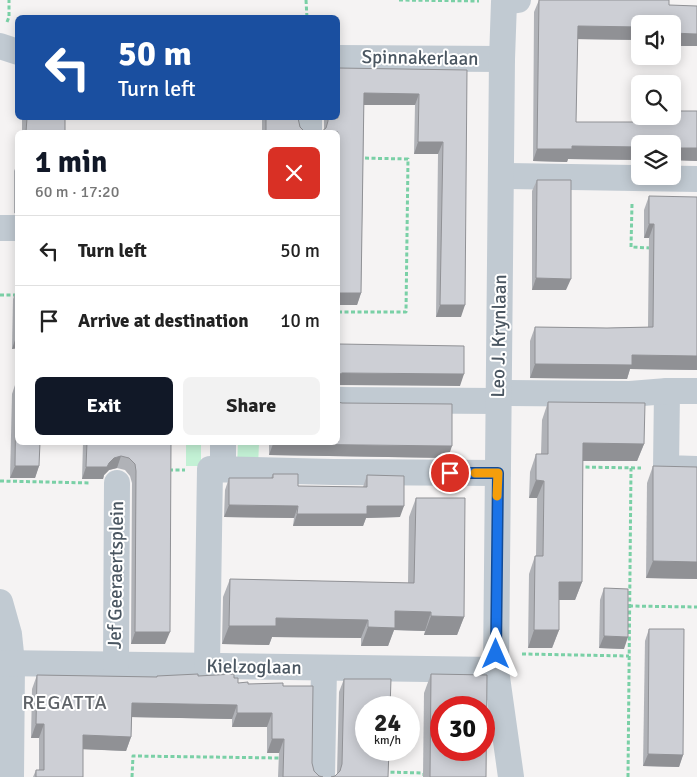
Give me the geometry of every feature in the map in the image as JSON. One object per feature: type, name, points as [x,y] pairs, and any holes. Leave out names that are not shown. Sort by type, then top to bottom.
[{"type":"street","name":"Leo J. Krynlaan","points":[[511,1],[502,59],[496,662],[512,777]]},
{"type":"street","points":[[0,46],[15,51]]},
{"type":"street","name":"Spinnakerlaan","points":[[340,58],[502,59]]},
{"type":"street","points":[[501,176],[631,178]]},
{"type":"street","points":[[681,179],[697,179]]},
{"type":"street","points":[[0,228],[15,228]]},
{"type":"street","points":[[668,391],[666,468],[697,469]]},
{"type":"street","points":[[340,400],[697,391]]},
{"type":"street","points":[[207,666],[207,474],[222,445]]},
{"type":"street","points":[[207,474],[498,473]]},
{"type":"street","name":"Jef Geeraertsplein","points":[[116,665],[118,483]]},
{"type":"street","points":[[0,602],[9,634],[6,663],[11,777]]},
{"type":"street","name":"Kielzoglaan","points":[[6,663],[324,668],[496,662]]},
{"type":"street","points":[[322,777],[324,668]]},
{"type":"path","points":[[306,0],[307,15]]},
{"type":"path","points":[[399,0],[511,1]]},
{"type":"path","points":[[340,312],[406,312],[408,159],[355,158]]},
{"type":"path","points":[[632,185],[631,247],[659,248]]},
{"type":"path","points":[[0,295],[15,295]]},
{"type":"path","points":[[574,467],[666,468]]},
{"type":"path","points":[[628,777],[631,468]]},
{"type":"path","points":[[166,470],[207,474]]},
{"type":"path","name":"Jef Geeraertsplein","points":[[0,482],[118,483]]},
{"type":"path","points":[[629,606],[697,607]]},
{"type":"path","points":[[496,662],[629,656]]},
{"type":"path","points":[[132,777],[133,756],[282,758]]},
{"type":"path","points":[[378,772],[424,773],[424,777]]},
{"type":"green space","points":[[186,445],[201,445],[201,466],[186,466]]},
{"type":"green space","points":[[238,445],[259,445],[258,467],[237,467]]},
{"type":"building","points":[[539,0],[669,0],[669,5],[697,6],[697,34],[681,33],[681,15],[631,15],[631,27],[578,26],[576,122],[631,122],[631,125],[681,125],[681,111],[697,111],[697,148],[681,148],[681,135],[631,135],[631,147],[572,146],[572,149],[537,149]]},
{"type":"building","points":[[340,68],[467,70],[465,305],[440,305],[443,142],[418,142],[419,94],[364,93],[361,293],[340,293],[340,130],[324,130],[328,121],[340,120]]},
{"type":"building","points":[[27,120],[65,120],[65,130],[26,130]]},
{"type":"building","points":[[266,120],[298,120],[303,130],[266,130]]},
{"type":"building","points":[[537,180],[571,180],[571,279],[536,278]]},
{"type":"building","points":[[649,196],[697,197],[697,356],[632,355],[632,365],[535,364],[535,327],[653,327],[654,224],[649,224]]},
{"type":"building","points":[[340,344],[464,346],[464,374],[340,374]]},
{"type":"building","points":[[340,402],[452,404],[452,446],[340,445]]},
{"type":"building","points":[[548,402],[645,403],[644,444],[583,443],[582,582],[559,582],[559,630],[534,630],[535,556],[543,556],[544,481],[536,480],[536,454],[548,454]]},
{"type":"building","points":[[15,445],[40,445],[39,466],[15,466]]},
{"type":"building","points":[[87,445],[171,445],[170,632],[135,632],[135,464],[129,458],[121,456],[114,458],[107,467],[86,467]]},
{"type":"building","points":[[653,466],[697,467],[697,562],[653,561]]},
{"type":"building","points":[[273,474],[298,474],[298,486],[367,487],[367,475],[404,476],[404,506],[367,506],[367,514],[297,514],[298,506],[229,505],[229,478],[273,478]]},
{"type":"building","points":[[416,498],[465,498],[464,617],[431,616],[431,612],[395,611],[395,628],[368,627],[368,620],[276,618],[276,626],[229,626],[230,579],[414,583]]},
{"type":"building","points":[[604,588],[628,589],[628,637],[604,636]]},
{"type":"building","points":[[649,629],[684,629],[683,755],[648,754]]},
{"type":"building","points":[[198,674],[198,676],[234,674],[234,678],[238,678],[238,683],[283,683],[283,686],[313,686],[312,763],[314,771],[323,777],[283,777],[284,739],[272,739],[272,713],[237,713],[237,705],[132,703],[131,737],[83,735],[83,777],[36,777],[36,770],[44,770],[44,724],[36,724],[37,675],[157,677]]},
{"type":"building","points":[[431,674],[487,675],[487,696],[431,696]]},
{"type":"building","points":[[344,679],[391,679],[390,696],[355,696],[355,761],[389,761],[388,777],[331,777],[340,771],[342,764]]},
{"type":"building","points":[[430,761],[486,761],[486,777],[430,777]]},
{"type":"slow traffic","points":[[475,473],[498,473],[497,496]]},
{"type":"district","name":"REGATTA","points":[[65,702]]},
{"type":"route","points":[[450,473],[498,473],[496,654]]}]
